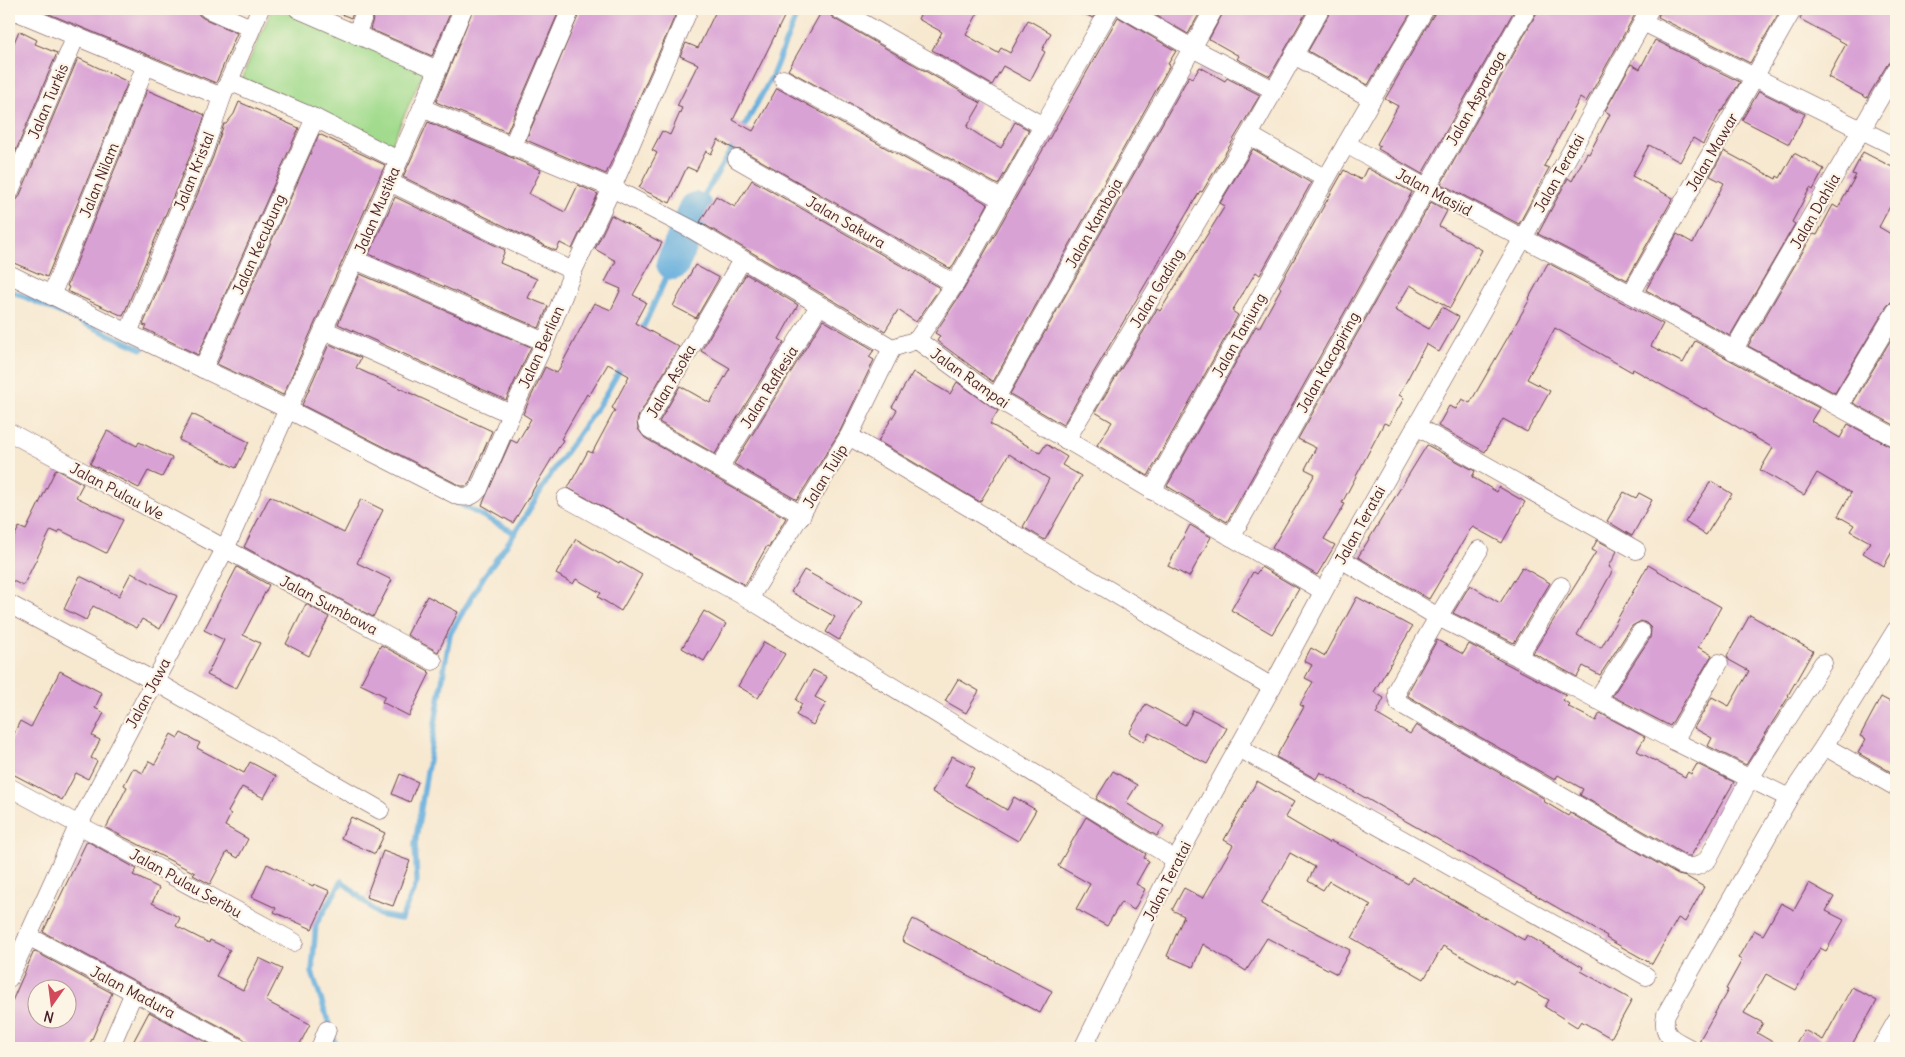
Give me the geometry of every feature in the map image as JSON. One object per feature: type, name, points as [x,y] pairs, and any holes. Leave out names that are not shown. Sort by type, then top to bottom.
[{"type":"street","points":[[208,9],[251,28]]},
{"type":"street","name":"Jalan Kristal","points":[[128,333],[203,153],[226,89],[260,9]]},
{"type":"street","points":[[298,9],[438,70]]},
{"type":"street","points":[[356,34],[366,9]]},
{"type":"street","name":"Jalan Mustika","points":[[286,416],[422,108],[463,9]]},
{"type":"street","points":[[512,147],[571,9]]},
{"type":"street","name":"Jalan Berlian","points":[[286,416],[458,496],[466,498],[473,495],[479,489],[511,414],[545,342],[573,271],[612,188],[689,9]]},
{"type":"street","points":[[838,9],[1043,126]]},
{"type":"street","points":[[917,340],[955,284],[1110,9]]},
{"type":"street","points":[[1124,9],[1192,48],[1274,90]]},
{"type":"street","name":"Jalan Kamboja","points":[[996,398],[1214,9]]},
{"type":"street","name":"Jalan Gading","points":[[1066,440],[1249,135],[1320,9]]},
{"type":"street","name":"Jalan Tanjung","points":[[1152,491],[1326,179],[1425,9]]},
{"type":"street","name":"Jalan Asparaga","points":[[1426,188],[1526,9]]},
{"type":"street","name":"Jalan Mawar","points":[[1631,294],[1793,9]]},
{"type":"street","points":[[22,11],[146,65],[315,118],[398,160]]},
{"type":"street","points":[[1646,16],[1755,78],[1896,147]]},
{"type":"street","name":"Jalan Teratai","points":[[1083,1048],[1176,860],[1341,559],[1646,16]]},
{"type":"street","name":"Jalan Turkis","points":[[9,193],[76,36]]},
{"type":"street","points":[[1294,55],[1372,99]]},
{"type":"street","name":"Jalan Nilam","points":[[51,296],[146,65]]},
{"type":"street","name":"Jalan Dahlia","points":[[1733,351],[1896,70]]},
{"type":"street","points":[[783,79],[1003,200]]},
{"type":"street","points":[[422,108],[612,188],[671,218],[892,348]]},
{"type":"street","name":"Jalan Kecubung","points":[[203,369],[315,118]]},
{"type":"street","points":[[1249,135],[1326,179]]},
{"type":"street","name":"Jalan Masjid","points":[[1346,144],[1426,188],[1631,294],[1896,438]]},
{"type":"street","name":"Jalan Sakura","points":[[737,159],[955,284]]},
{"type":"street","points":[[388,182],[573,271]]},
{"type":"street","name":"Jalan Kacapiring","points":[[1231,537],[1426,188]]},
{"type":"street","points":[[355,260],[545,342]]},
{"type":"street","name":"Jalan Asoka","points":[[742,260],[647,424],[650,429],[802,515]]},
{"type":"street","points":[[9,274],[203,369],[286,416]]},
{"type":"street","name":"Jalan Raflesia","points":[[719,468],[819,306]]},
{"type":"street","points":[[1839,406],[1896,311]]},
{"type":"street","points":[[324,330],[511,414]]},
{"type":"street","name":"Jalan Rampai","points":[[892,348],[917,340],[996,398],[1324,591]]},
{"type":"street","name":"Jalan Tulip","points":[[749,599],[849,436],[892,348]]},
{"type":"street","name":"Jalan Jawa","points":[[9,978],[79,824],[225,549],[286,416]]},
{"type":"street","points":[[1416,426],[1636,550]]},
{"type":"street","name":"Jalan Pulau We","points":[[9,432],[225,549]]},
{"type":"street","points":[[849,436],[1272,687]]},
{"type":"street","points":[[566,498],[749,599],[1176,860]]},
{"type":"street","name":"Jalan Sumbawa","points":[[225,549],[433,661]]},
{"type":"street","points":[[1479,550],[1397,689],[1396,697],[1399,703],[1683,866],[1700,866],[1708,859],[1761,783],[1823,663]]},
{"type":"street","points":[[1341,559],[1438,617],[1518,657],[1674,741],[1789,798]]},
{"type":"street","points":[[1518,657],[1560,586]]},
{"type":"street","points":[[9,604],[154,681],[380,810]]},
{"type":"street","points":[[1689,1048],[1668,1037],[1664,1026],[1666,1014],[1789,798],[1824,746],[1896,630]]},
{"type":"street","points":[[1597,700],[1641,632]]},
{"type":"street","points":[[1674,741],[1719,663]]},
{"type":"street","points":[[1824,746],[1896,786]]},
{"type":"street","points":[[1238,748],[1646,976]]},
{"type":"street","name":"Jalan Pulau Seribu","points":[[9,786],[294,942]]},
{"type":"street","name":"Jalan Madura","points":[[28,936],[239,1048]]},
{"type":"street","points":[[110,1048],[134,992]]},
{"type":"street","points":[[1882,1048],[1896,1022]]},
{"type":"street","points":[[320,1048],[327,1030]]},
{"type":"green space","points":[[272,9],[288,9],[425,68],[391,145],[241,80]]},
{"type":"building","points":[[37,9],[198,9],[199,15],[203,18],[237,33],[216,83]]},
{"type":"building","points":[[329,9],[355,9],[351,18]]},
{"type":"building","points":[[376,9],[452,9],[432,56],[370,29]]},
{"type":"building","points":[[473,9],[560,9],[507,132],[436,102]]},
{"type":"building","points":[[581,9],[678,9],[606,174],[526,140]]},
{"type":"building","points":[[717,9],[772,9],[785,15],[733,120],[753,131],[777,88],[988,204],[951,269],[742,150],[734,149],[718,140],[711,154],[706,151],[696,171],[687,167],[670,203],[639,188],[657,153],[652,150],[662,131],[670,135],[682,108],[677,106],[698,64],[680,56],[686,43],[698,48]]},
{"type":"building","points":[[823,9],[833,18],[981,103],[967,127],[1001,148],[1015,122],[1029,130],[998,185],[788,70]]},
{"type":"building","points":[[923,9],[980,9],[966,35],[998,53],[1001,48],[1010,53],[1028,20],[1051,33],[1042,50],[1045,52],[1030,81],[1003,66],[992,85],[932,50],[942,32],[918,19]]},
{"type":"building","points":[[1074,9],[1098,9],[1093,18]]},
{"type":"building","points":[[1145,9],[1202,9],[1188,34]]},
{"type":"building","points":[[1225,9],[1308,9],[1270,76],[1237,59],[1239,56],[1209,39]]},
{"type":"building","points":[[1331,9],[1413,9],[1368,85],[1308,51]]},
{"type":"building","points":[[1436,9],[1515,9],[1422,174],[1378,149],[1380,146],[1377,144],[1398,106],[1385,99]]},
{"type":"building","points":[[1538,9],[1638,9],[1586,102],[1580,98],[1544,166],[1549,168],[1519,224],[1441,184]]},
{"type":"building","points":[[1661,9],[1781,9],[1750,63],[1658,17]]},
{"type":"building","points":[[1804,9],[1896,9],[1896,58],[1887,65],[1867,98],[1828,77],[1846,44],[1800,19]]},
{"type":"building","points":[[1118,17],[1176,51],[1168,64],[1170,65],[993,382],[937,341],[940,336],[935,333],[964,289]]},
{"type":"building","points":[[19,31],[37,40],[35,44],[57,53],[9,167],[9,54]]},
{"type":"building","points":[[1655,40],[1740,82],[1703,144],[1693,138],[1680,162],[1649,145],[1632,176],[1673,198],[1627,280],[1538,234],[1568,178],[1572,181],[1587,153],[1589,154],[1610,114],[1605,111],[1631,64],[1640,69]]},
{"type":"building","points":[[78,58],[128,82],[47,277],[9,261],[9,203],[15,202],[19,197]]},
{"type":"building","points":[[1200,67],[1225,81],[1227,78],[1260,95],[1202,192],[1200,191],[1063,425],[1010,394],[1189,76],[1193,78]]},
{"type":"building","points":[[147,90],[205,115],[193,149],[123,316],[67,291],[69,287],[67,286]]},
{"type":"building","points":[[1759,91],[1805,114],[1789,144],[1742,120]]},
{"type":"building","points":[[239,102],[299,128],[198,355],[145,329],[147,326],[143,325],[213,157],[224,124],[234,114]]},
{"type":"building","points":[[428,122],[541,170],[529,194],[565,212],[578,185],[598,194],[572,249],[560,243],[556,251],[403,177]]},
{"type":"building","points":[[319,134],[385,165],[283,395],[217,364]]},
{"type":"building","points":[[1253,149],[1311,183],[1260,275],[1256,272],[1232,311],[1238,315],[1148,476],[1097,445],[1112,422],[1095,412],[1157,309],[1160,311],[1225,206],[1220,203]]},
{"type":"building","points":[[1724,151],[1776,179],[1777,176],[1780,178],[1794,153],[1824,169],[1813,190],[1810,188],[1792,222],[1795,224],[1730,336],[1646,290],[1677,234],[1693,243],[1724,183],[1710,176]]},
{"type":"building","points":[[1863,152],[1896,169],[1896,195],[1879,227],[1896,237],[1896,300],[1887,306],[1835,393],[1748,346],[1813,234],[1817,235],[1833,205],[1838,208],[1856,175],[1852,174]]},
{"type":"building","points":[[1367,168],[1412,192],[1227,522],[1167,486],[1256,326],[1259,328],[1281,288],[1279,286],[1344,170],[1361,180]]},
{"type":"building","points":[[752,180],[940,288],[916,322],[898,310],[885,331],[700,222],[716,196],[735,207]]},
{"type":"building","points":[[395,197],[505,250],[500,263],[537,279],[528,298],[548,306],[539,328],[369,254]]},
{"type":"building","points":[[1431,202],[1447,211],[1439,226],[1482,250],[1450,308],[1410,285],[1395,310],[1429,329],[1442,307],[1459,317],[1439,352],[1426,344],[1399,395],[1404,398],[1389,425],[1384,423],[1342,503],[1345,504],[1324,539],[1335,545],[1317,575],[1272,548],[1315,474],[1305,469],[1316,448],[1298,439]]},
{"type":"building","points":[[611,215],[662,243],[633,295],[646,302],[635,323],[679,347],[639,415],[637,421],[638,429],[645,438],[786,518],[769,547],[767,546],[745,585],[568,488],[588,451],[592,453],[615,410],[612,408],[629,376],[608,364],[589,396],[587,394],[561,439],[563,440],[513,523],[482,505],[511,440],[517,443],[531,419],[523,414],[545,367],[557,373],[594,303],[611,310],[621,289],[605,282],[616,261],[595,249]]},
{"type":"building","points":[[1548,263],[1663,324],[1651,346],[1683,363],[1695,341],[1819,408],[1811,421],[1840,438],[1848,424],[1896,449],[1896,545],[1884,566],[1863,553],[1870,542],[1850,531],[1854,525],[1838,516],[1851,493],[1817,473],[1804,495],[1760,470],[1773,448],[1705,408],[1633,369],[1632,372],[1555,328],[1527,379],[1550,391],[1527,432],[1503,419],[1485,452],[1438,426],[1449,406],[1456,409],[1462,399],[1470,403],[1530,299]]},
{"type":"building","points":[[695,265],[719,278],[696,318],[673,306]]},
{"type":"building","points":[[360,274],[531,347],[506,400],[338,324]]},
{"type":"building","points":[[746,274],[798,305],[779,339],[784,342],[715,454],[659,422],[680,386],[710,403],[730,368],[701,351]]},
{"type":"building","points":[[823,320],[874,350],[869,357],[874,360],[840,431],[797,500],[734,464]]},
{"type":"building","points":[[1896,331],[1896,426],[1853,403]]},
{"type":"building","points":[[329,344],[361,358],[356,368],[492,431],[469,484],[461,486],[302,405]]},
{"type":"building","points":[[913,372],[950,394],[957,382],[998,411],[990,424],[1040,453],[1046,444],[1067,457],[1062,465],[1081,476],[1045,540],[1023,527],[1049,479],[1009,454],[980,502],[878,441],[897,410],[892,407]]},
{"type":"building","points":[[192,414],[249,442],[236,468],[179,440]]},
{"type":"building","points":[[107,431],[137,446],[139,442],[172,458],[162,477],[148,471],[139,488],[90,464]]},
{"type":"building","points":[[1427,445],[1475,471],[1472,477],[1497,492],[1499,487],[1525,502],[1502,543],[1473,527],[1470,530],[1429,599],[1358,557]]},
{"type":"building","points":[[56,469],[83,484],[76,497],[123,520],[106,553],[60,530],[58,533],[51,530],[23,586],[9,579],[9,547],[19,527],[26,530]]},
{"type":"building","points":[[1711,481],[1732,494],[1706,535],[1685,522]]},
{"type":"building","points":[[1624,492],[1636,498],[1639,493],[1652,500],[1632,536],[1607,521]]},
{"type":"building","points":[[270,496],[344,533],[361,499],[383,510],[357,563],[392,580],[373,617],[244,547]]},
{"type":"building","points":[[1190,525],[1211,537],[1189,577],[1168,566]]},
{"type":"building","points":[[576,539],[642,575],[621,611],[598,597],[601,593],[576,579],[573,584],[556,574]]},
{"type":"building","points":[[1597,540],[1617,551],[1609,567],[1613,570],[1577,635],[1601,648],[1648,565],[1721,607],[1698,647],[1712,655],[1670,726],[1612,696],[1650,638],[1651,628],[1646,623],[1641,621],[1632,626],[1600,675],[1583,666],[1577,677],[1533,653],[1596,552],[1592,550]]},
{"type":"building","points":[[237,567],[269,585],[243,635],[260,643],[236,689],[207,675],[224,640],[204,630]]},
{"type":"building","points":[[1261,567],[1299,589],[1272,634],[1231,610],[1253,572],[1256,574]]},
{"type":"building","points":[[1522,567],[1550,583],[1514,643],[1453,613],[1470,585],[1500,603]]},
{"type":"building","points":[[804,570],[862,602],[839,640],[826,632],[835,617],[791,592]]},
{"type":"building","points":[[131,573],[177,596],[160,629],[142,619],[137,628],[93,606],[86,620],[64,609],[80,576],[119,596]]},
{"type":"building","points":[[427,596],[458,612],[438,652],[407,635]]},
{"type":"building","points":[[1357,597],[1412,627],[1374,692],[1384,698],[1376,714],[1410,734],[1416,725],[1545,799],[1543,801],[1568,816],[1570,813],[1678,875],[1687,877],[1704,887],[1685,922],[1678,918],[1652,964],[1606,938],[1607,936],[1320,772],[1316,779],[1276,757],[1304,707],[1300,705],[1313,682],[1305,678],[1312,665],[1304,661],[1311,648],[1325,656]]},
{"type":"building","points":[[306,604],[329,617],[309,656],[286,644]]},
{"type":"building","points":[[704,611],[726,624],[704,661],[682,648]]},
{"type":"building","points":[[1750,615],[1813,651],[1789,696],[1746,765],[1708,746],[1712,738],[1694,728],[1712,697],[1729,706],[1749,671],[1729,660],[1727,656]]},
{"type":"building","points":[[1437,640],[1463,654],[1469,644],[1566,695],[1563,700],[1569,704],[1567,706],[1596,721],[1600,713],[1645,737],[1637,751],[1685,777],[1688,772],[1691,774],[1697,764],[1734,782],[1691,856],[1687,856],[1580,795],[1583,789],[1558,775],[1555,780],[1408,696],[1408,692]]},
{"type":"building","points":[[764,642],[785,654],[758,698],[738,686]]},
{"type":"building","points":[[381,645],[430,673],[409,716],[382,702],[385,696],[360,684]]},
{"type":"building","points":[[813,670],[827,677],[815,697],[826,703],[813,725],[796,715],[802,704],[796,700]]},
{"type":"building","points":[[60,671],[102,693],[95,708],[104,713],[92,736],[100,740],[91,758],[97,761],[88,779],[76,773],[62,800],[9,772],[9,744],[20,721],[31,727]]},
{"type":"building","points":[[958,679],[979,691],[966,713],[945,701]]},
{"type":"building","points":[[1881,697],[1896,705],[1896,775],[1858,753],[1866,739],[1860,736]]},
{"type":"building","points":[[1146,704],[1185,725],[1193,710],[1227,728],[1207,764],[1149,733],[1144,742],[1129,733]]},
{"type":"building","points":[[181,733],[200,743],[197,748],[244,773],[250,762],[276,776],[264,798],[242,787],[228,812],[231,814],[225,826],[248,839],[238,858],[227,852],[210,884],[193,875],[195,873],[106,828],[127,787],[124,785],[133,768],[143,773],[149,761],[155,764],[171,734],[178,738]]},
{"type":"building","points":[[952,756],[975,768],[965,785],[1007,810],[1014,797],[1036,810],[1018,841],[932,792]]},
{"type":"building","points":[[1113,771],[1137,785],[1126,803],[1164,826],[1157,836],[1096,799]]},
{"type":"building","points":[[400,774],[418,782],[410,802],[392,794]]},
{"type":"building","points":[[1257,781],[1294,802],[1285,817],[1329,843],[1330,841],[1348,849],[1408,884],[1412,877],[1524,940],[1527,935],[1583,967],[1581,971],[1632,1000],[1611,1038],[1581,1021],[1577,1027],[1545,1007],[1549,1000],[1516,981],[1514,985],[1443,946],[1424,979],[1352,938],[1371,905],[1329,881],[1323,890],[1308,881],[1315,867],[1290,853],[1261,904],[1350,950],[1337,974],[1267,938],[1246,971],[1203,944],[1193,967],[1167,956],[1184,916],[1172,910],[1184,888],[1203,898],[1233,845],[1224,840]]},
{"type":"building","points":[[351,817],[385,833],[375,854],[341,838]]},
{"type":"building","points":[[1086,817],[1146,854],[1144,858],[1149,861],[1136,884],[1145,889],[1134,910],[1121,902],[1107,926],[1076,909],[1090,884],[1058,866]]},
{"type":"building","points":[[87,841],[137,869],[133,875],[159,888],[152,903],[180,918],[176,926],[209,943],[210,940],[230,950],[216,976],[243,990],[259,958],[282,969],[266,1001],[310,1024],[298,1048],[250,1048],[244,1039],[43,932]]},
{"type":"building","points":[[383,851],[410,861],[393,906],[366,897]]},
{"type":"building","points":[[267,864],[313,886],[314,884],[330,891],[312,929],[274,912],[276,908],[252,897]]},
{"type":"building","points":[[1809,883],[1834,897],[1826,911],[1844,920],[1826,951],[1820,948],[1796,990],[1766,974],[1744,1013],[1763,1023],[1757,1033],[1783,1048],[1713,1048],[1699,1041],[1728,990],[1726,989],[1742,960],[1738,958],[1754,930],[1763,935],[1781,903],[1794,910]]},
{"type":"building","points":[[913,919],[1052,991],[1040,1013],[902,941]]},
{"type":"building","points":[[34,951],[112,993],[88,1048],[9,1048],[9,1008]]},
{"type":"building","points":[[1852,987],[1877,1001],[1850,1048],[1793,1048],[1804,1030],[1823,1040]]},
{"type":"building","points":[[149,1012],[217,1048],[130,1048]]},
{"type":"waterway","points":[[742,131],[772,76],[799,9]]},
{"type":"waterway","points":[[9,34],[17,13]]},
{"type":"waterway","points":[[696,209],[736,142]]},
{"type":"waterway","points":[[673,263],[696,209]]},
{"type":"waterway","points":[[640,334],[673,263]]},
{"type":"waterway","points":[[9,290],[142,349]]},
{"type":"waterway","points":[[515,533],[551,474],[605,396],[622,366]]},
{"type":"waterway","points":[[337,1048],[312,972],[316,924],[342,881],[379,915],[401,919],[417,882],[415,844],[450,634],[484,576],[515,533],[456,502]]}]
